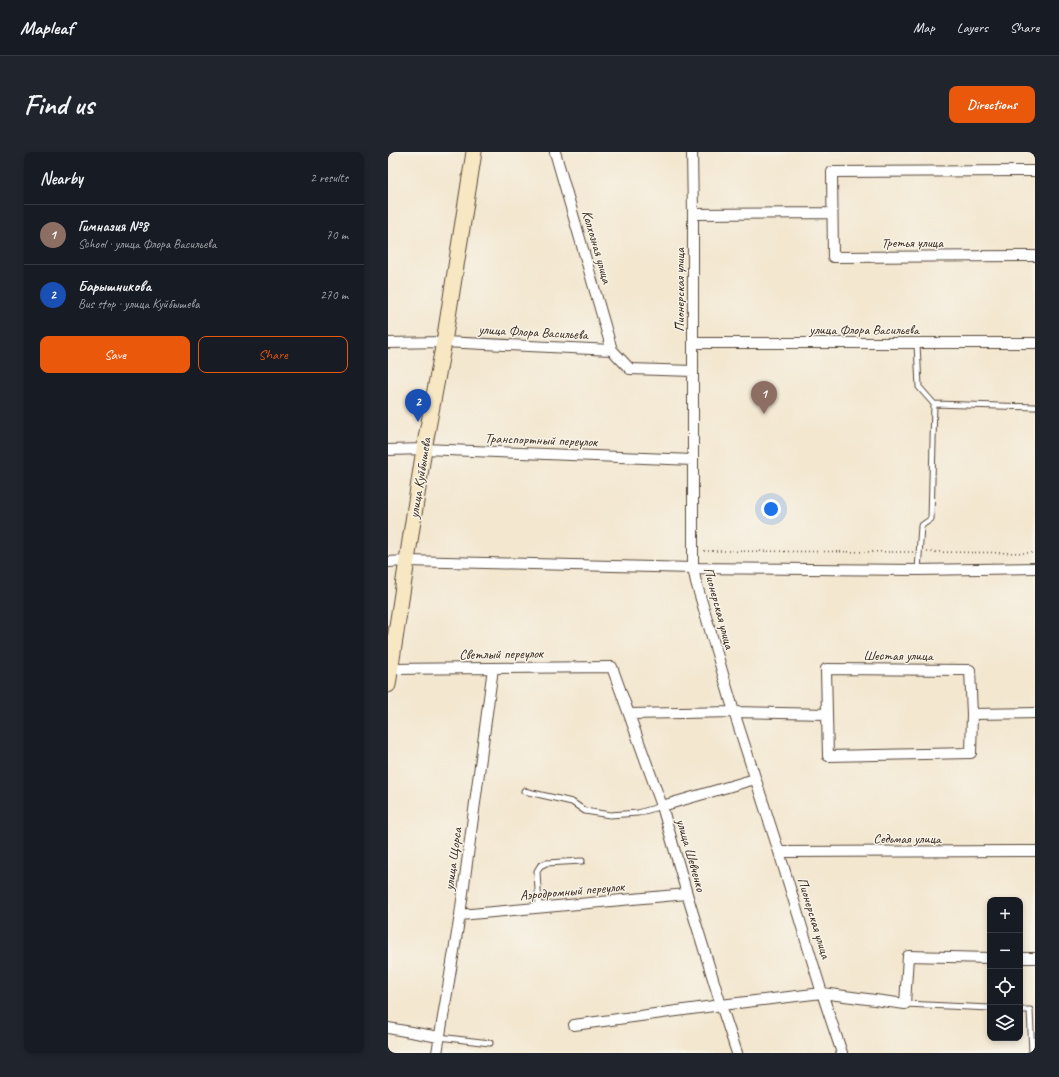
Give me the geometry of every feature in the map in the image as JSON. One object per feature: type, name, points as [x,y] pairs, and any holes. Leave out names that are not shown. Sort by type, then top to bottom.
[{"type":"street","name":"улица Куйбышева","points":[[388,685],[424,449],[444,342],[474,152]]},
{"type":"street","name":"Колхозная улица","points":[[555,152],[612,350]]},
{"type":"street","name":"Пионерская улица","points":[[692,152],[693,568],[734,712],[842,1053]]},
{"type":"street","name":"Третья улица","points":[[1035,170],[832,172],[833,256],[1035,256]]},
{"type":"street","points":[[693,214],[832,213]]},
{"type":"street","name":"улица Флора Васильева","points":[[388,342],[444,342],[612,350]]},
{"type":"street","name":"улица Флора Васильева","points":[[693,343],[1035,343]]},
{"type":"street","points":[[612,350],[630,369],[693,371]]},
{"type":"street","name":"Транспортный переулок","points":[[388,450],[424,449],[693,460]]},
{"type":"street","points":[[388,562],[693,568],[918,570],[1035,568]]},
{"type":"street","name":"Светлый переулок","points":[[390,669],[612,667]]},
{"type":"street","name":"улица Шевченко","points":[[612,667],[662,806],[687,894],[737,1053]]},
{"type":"street","name":"улица Щорса","points":[[437,1053],[460,915],[493,668]]},
{"type":"street","name":"Шестая улица","points":[[826,669],[970,670],[972,714],[971,753],[828,756],[826,669]]},
{"type":"street","points":[[629,714],[734,712],[827,714]]},
{"type":"street","points":[[972,714],[1035,713]]},
{"type":"street","points":[[662,806],[755,779]]},
{"type":"street","name":"Седьмая улица","points":[[779,852],[1035,851]]},
{"type":"street","name":"Аэродромный переулок","points":[[460,915],[687,894]]},
{"type":"street","points":[[574,1025],[822,993],[905,1004],[908,956],[987,958]]},
{"type":"street","points":[[1023,958],[1035,958]]},
{"type":"street","points":[[388,1028],[439,1037]]},
{"type":"lane","points":[[918,343],[919,387],[934,404],[931,519],[921,526],[918,570]]},
{"type":"lane","points":[[934,404],[1035,407]]},
{"type":"lane","points":[[524,791],[572,802],[585,811],[610,815],[638,813],[662,806]]},
{"type":"lane","points":[[540,908],[537,871],[540,866],[546,864],[582,861]]},
{"type":"lane","points":[[905,1004],[987,1008]]},
{"type":"lane","points":[[1023,1010],[1030,1010],[1032,1053]]},
{"type":"lane","points":[[439,1037],[490,1043]]},
{"type":"path","points":[[704,551],[1035,553]]},
{"type":"place","name":"Гимназия №8","points":[[764,414]]},
{"type":"place","name":"Барышникова","points":[[418,422]]}]
